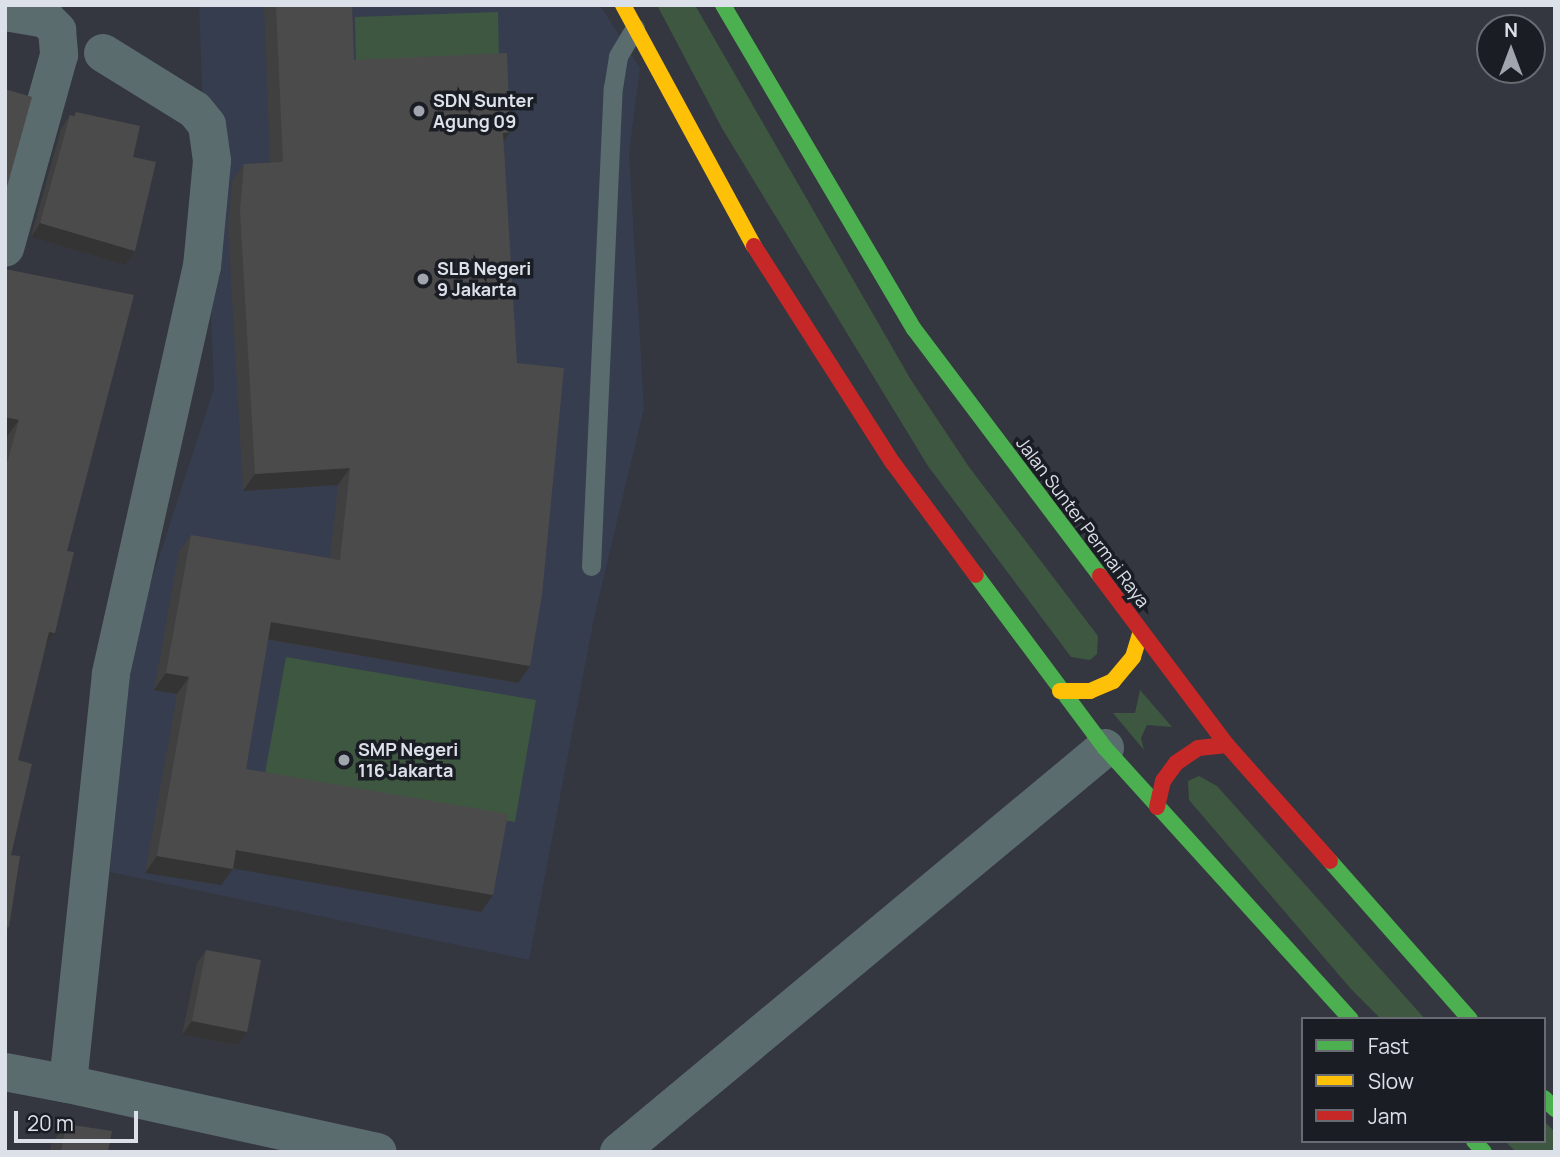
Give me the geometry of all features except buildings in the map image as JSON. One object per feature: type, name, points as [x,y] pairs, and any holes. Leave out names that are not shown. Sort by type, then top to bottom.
[{"type":"street","points":[[623,5],[763,263],[893,463],[1105,748],[1348,1017]]},
{"type":"street","name":"Jalan Sunter Permai Raya","points":[[723,5],[914,329],[1227,745],[1468,1017]]},
{"type":"street","points":[[5,12],[46,19],[57,30],[59,55],[5,248]]},
{"type":"street","points":[[68,1084],[111,674],[199,279],[212,161],[207,125],[195,110],[103,53]]},
{"type":"street","points":[[1060,691],[1090,691],[1113,681],[1133,657],[1141,631]]},
{"type":"street","points":[[1157,807],[1163,780],[1175,763],[1198,748],[1227,745]]},
{"type":"street","points":[[619,1152],[1105,748]]},
{"type":"street","points":[[5,1072],[378,1152]]},
{"type":"lane","points":[[591,566],[613,88],[618,56],[635,28]]},
{"type":"shaded area","points":[[199,5],[600,5],[640,68],[629,154],[644,408],[594,618],[529,960],[110,872],[130,647],[214,388]]},
{"type":"green space","points":[[657,5],[695,5],[911,380],[969,467],[1098,636],[1097,654],[1090,660],[1071,657],[928,466],[723,130]]},
{"type":"green space","points":[[498,12],[499,62],[356,66],[355,17]]},
{"type":"green space","points":[[286,657],[536,700],[515,822],[264,779]]},
{"type":"green space","points":[[1140,690],[1172,727],[1147,725],[1141,738],[1144,750],[1113,713],[1135,713]]},
{"type":"green space","points":[[1199,776],[1217,786],[1423,1017],[1379,1017],[1351,989],[1189,800],[1188,781]]},
{"type":"green space","points":[[1546,1123],[1555,1132],[1555,1152],[1516,1152],[1507,1143],[1546,1143]]},
{"type":"traffic: fast","points":[[723,5],[914,329],[1100,576]]},
{"type":"traffic: fast","points":[[976,575],[1105,748],[1349,1017]]},
{"type":"traffic: fast","points":[[1330,861],[1468,1017]]},
{"type":"traffic: fast","points":[[1546,1100],[1555,1109]]},
{"type":"traffic: fast","points":[[1476,1143],[1484,1152]]},
{"type":"traffic: slow","points":[[623,5],[754,246]]},
{"type":"traffic: slow","points":[[1060,691],[1090,691],[1113,681],[1133,657],[1141,631]]},
{"type":"traffic: jam","points":[[754,246],[893,463],[976,575]]},
{"type":"traffic: jam","points":[[1100,576],[1227,745],[1330,861]]},
{"type":"traffic: jam","points":[[1157,807],[1163,781],[1176,763],[1198,748],[1227,745]]},
{"type":"place","name":"SDN Sunter Agung 09","points":[[419,111]]},
{"type":"place","name":"SLB Negeri 9 Jakarta","points":[[423,279]]},
{"type":"place","name":"SMP Negeri 116 Jakarta","points":[[344,760]]}]
